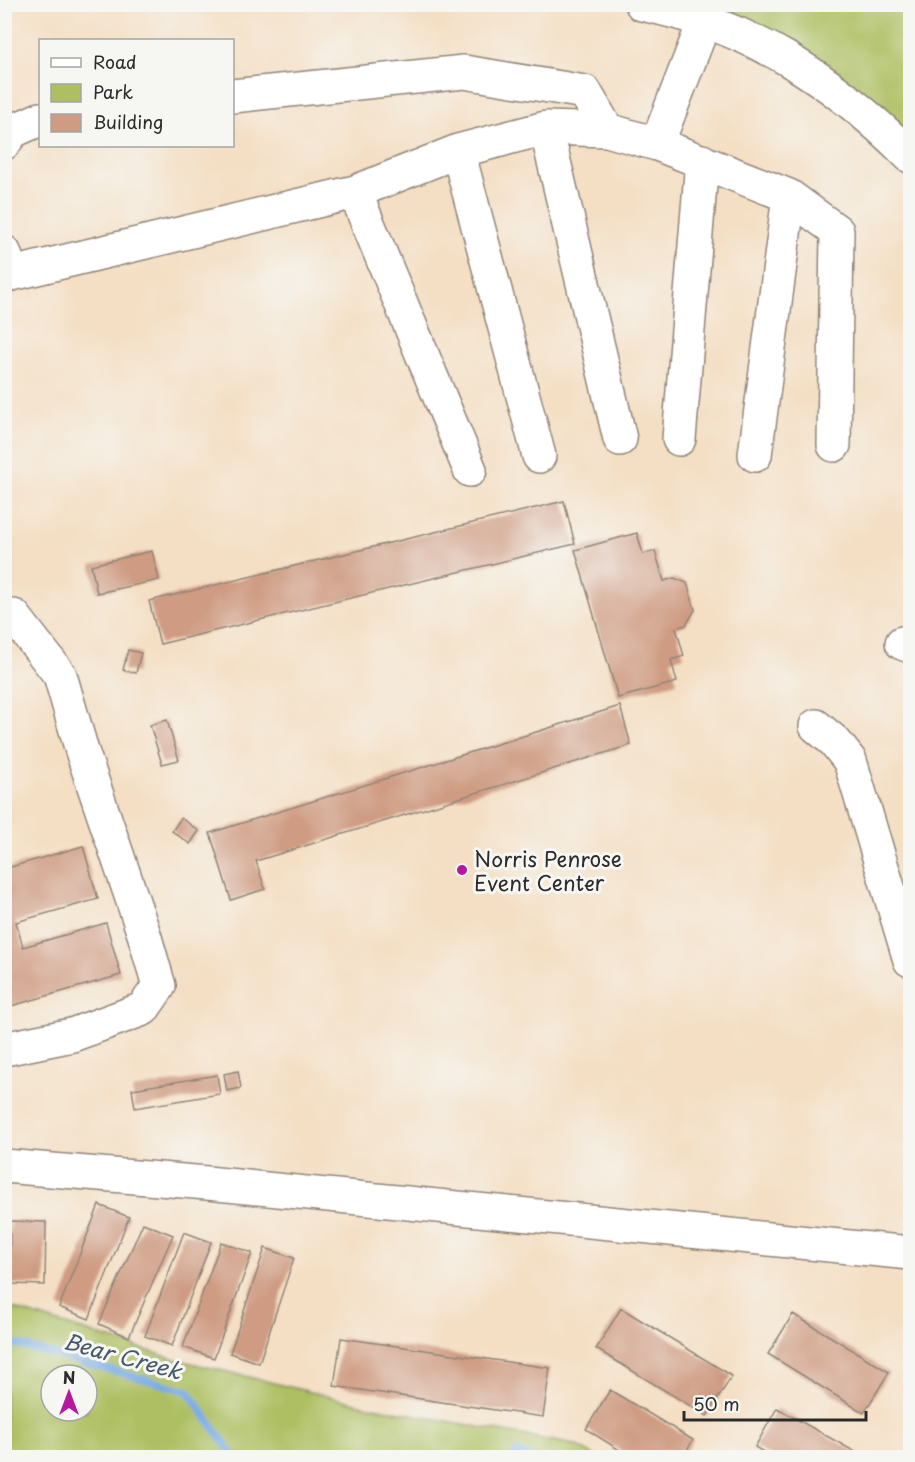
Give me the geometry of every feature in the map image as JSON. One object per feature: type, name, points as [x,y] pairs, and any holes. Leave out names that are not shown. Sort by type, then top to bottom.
[{"type":"street","points":[[642,4],[705,20],[746,35],[808,70],[873,119],[910,156]]},
{"type":"street","points":[[657,144],[705,20]]},
{"type":"street","points":[[234,96],[464,72],[585,93],[607,129]]},
{"type":"street","points":[[4,143],[13,131],[39,119]]},
{"type":"street","points":[[546,128],[621,439]]},
{"type":"street","points":[[4,252],[12,274],[355,192],[458,151],[546,128],[607,129],[657,144],[789,196],[837,231],[834,445]]},
{"type":"street","points":[[458,151],[539,456]]},
{"type":"street","points":[[679,439],[702,161]]},
{"type":"street","points":[[355,192],[470,470]]},
{"type":"street","points":[[756,455],[789,196]]},
{"type":"street","points":[[4,1049],[72,1035],[143,1009],[159,986],[144,934],[82,751],[60,675],[14,615]]},
{"type":"street","points":[[816,726],[835,742],[850,761],[910,960]]},
{"type":"street","points":[[4,1166],[207,1183],[910,1253]]},
{"type":"green space","points":[[634,5],[910,5],[910,156],[784,55]]},
{"type":"green space","points":[[5,1306],[175,1359],[368,1406],[575,1445],[597,1457],[5,1457]]},
{"type":"building","points":[[564,501],[575,544],[160,644],[149,601]]},
{"type":"building","points":[[637,533],[643,554],[655,551],[664,581],[674,578],[687,583],[695,610],[686,625],[676,628],[684,656],[671,660],[677,682],[618,698],[575,550]]},
{"type":"building","points":[[152,551],[159,580],[97,593],[91,565]]},
{"type":"building","points":[[128,650],[141,653],[136,673],[123,670]]},
{"type":"building","points":[[620,706],[631,745],[256,861],[265,889],[231,900],[210,833]]},
{"type":"building","points":[[167,720],[179,760],[162,764],[150,725]]},
{"type":"building","points":[[181,818],[199,831],[190,844],[172,831]]},
{"type":"building","points":[[83,846],[98,899],[16,922],[23,947],[106,923],[121,975],[4,1008],[4,869]]},
{"type":"building","points":[[238,1071],[241,1088],[227,1091],[224,1074]]},
{"type":"building","points":[[217,1075],[220,1094],[135,1108],[132,1089]]},
{"type":"building","points":[[99,1205],[129,1217],[89,1319],[59,1307]]},
{"type":"building","points":[[10,1221],[46,1222],[45,1285],[9,1284]]},
{"type":"building","points":[[143,1223],[173,1235],[129,1337],[99,1324]]},
{"type":"building","points":[[184,1232],[211,1242],[172,1346],[145,1336]]},
{"type":"building","points":[[221,1242],[252,1253],[214,1358],[183,1347]]},
{"type":"building","points":[[265,1248],[294,1258],[259,1363],[230,1353]]},
{"type":"building","points":[[621,1308],[732,1376],[707,1416],[596,1349]]},
{"type":"building","points":[[793,1314],[889,1372],[864,1413],[768,1354]]},
{"type":"building","points":[[341,1338],[550,1368],[543,1417],[334,1386]]},
{"type":"building","points":[[610,1390],[693,1440],[683,1458],[632,1458],[586,1429]]},
{"type":"building","points":[[777,1408],[866,1458],[773,1458],[755,1447]]},
{"type":"waterway","name":"Bear Creek","points":[[4,1341],[188,1391],[235,1458]]},
{"type":"waterway","name":"Bear Creek","points":[[513,1458],[517,1453],[530,1458]]},
{"type":"place","name":"Norris Penrose Event Center","points":[[462,870]]}]
